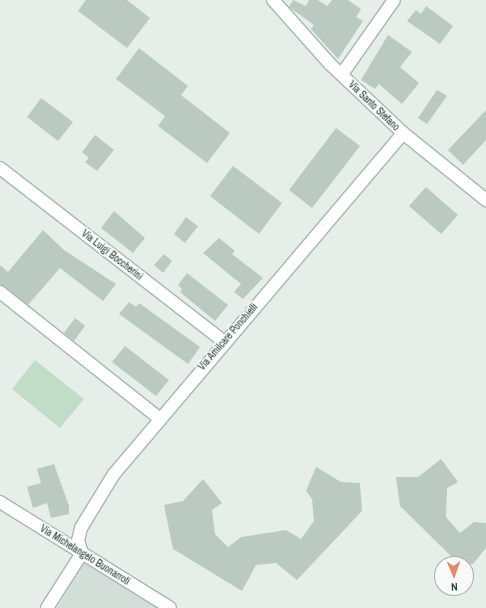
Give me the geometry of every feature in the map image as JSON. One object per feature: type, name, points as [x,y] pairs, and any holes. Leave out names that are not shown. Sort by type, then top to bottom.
[{"type":"street","name":"Via Santo Stefano","points":[[273,0],[342,74],[403,133],[486,200]]},
{"type":"street","points":[[342,74],[394,0]]},
{"type":"street","name":"Via Amilcare Ponchielli","points":[[82,553],[78,541],[81,528],[114,474],[159,418],[403,133]]},
{"type":"street","name":"Via Luigi Boccherini","points":[[0,168],[224,342]]},
{"type":"street","points":[[0,292],[159,418]]},
{"type":"street","name":"Via Michelangelo Buonarroti","points":[[0,502],[170,608]]},
{"type":"street","points":[[48,608],[82,553]]},
{"type":"shaded area","points":[[85,561],[158,608],[57,608]]},
{"type":"green space","points":[[35,360],[84,399],[60,428],[12,389]]},
{"type":"building","points":[[86,0],[127,0],[150,18],[127,48],[78,11]]},
{"type":"building","points":[[293,0],[306,6],[309,0],[318,0],[327,6],[332,0],[348,0],[361,9],[356,17],[363,21],[338,59],[311,29],[314,25],[289,7]]},
{"type":"building","points":[[426,6],[453,26],[440,44],[407,21],[416,10],[421,14]]},
{"type":"building","points":[[388,35],[412,52],[400,67],[419,83],[402,104],[379,84],[375,89],[361,80]]},
{"type":"building","points":[[139,48],[188,86],[181,95],[230,133],[207,163],[158,126],[165,116],[116,79]]},
{"type":"building","points":[[437,90],[447,96],[427,124],[418,118]]},
{"type":"building","points":[[41,98],[73,122],[58,141],[27,117]]},
{"type":"building","points":[[486,110],[486,140],[463,165],[448,150]]},
{"type":"building","points":[[336,128],[360,146],[312,208],[289,190]]},
{"type":"building","points":[[95,135],[114,150],[97,171],[85,162],[89,158],[82,152]]},
{"type":"building","points":[[233,166],[282,203],[259,234],[210,196]]},
{"type":"building","points":[[426,187],[458,215],[441,234],[409,206]]},
{"type":"building","points":[[114,211],[145,238],[133,253],[101,228]]},
{"type":"building","points":[[186,217],[198,226],[185,243],[174,234]]},
{"type":"building","points":[[43,230],[64,250],[116,284],[103,301],[60,268],[28,305],[0,285],[0,265],[8,272]]},
{"type":"building","points":[[219,238],[235,251],[232,254],[263,278],[243,299],[234,292],[241,284],[203,253]]},
{"type":"building","points":[[164,254],[172,261],[163,273],[154,265]]},
{"type":"building","points":[[187,273],[228,305],[215,321],[180,292],[182,289],[178,285]]},
{"type":"building","points":[[129,302],[136,307],[139,303],[200,347],[188,364],[119,314]]},
{"type":"building","points":[[75,318],[85,326],[74,341],[64,333]]},
{"type":"building","points":[[125,346],[169,380],[156,396],[112,362]]},
{"type":"building","points":[[441,459],[458,482],[447,488],[446,517],[460,533],[474,522],[486,523],[486,548],[474,563],[474,556],[451,556],[400,506],[396,477],[418,477]]},
{"type":"building","points":[[54,464],[69,506],[69,514],[51,518],[47,503],[33,508],[27,487],[41,483],[37,469]]},
{"type":"building","points":[[316,467],[341,482],[360,483],[362,511],[297,580],[276,563],[256,565],[242,591],[173,549],[164,505],[183,501],[203,479],[222,503],[212,510],[215,534],[228,547],[241,537],[286,530],[301,539],[314,521],[312,499],[306,491]]}]
